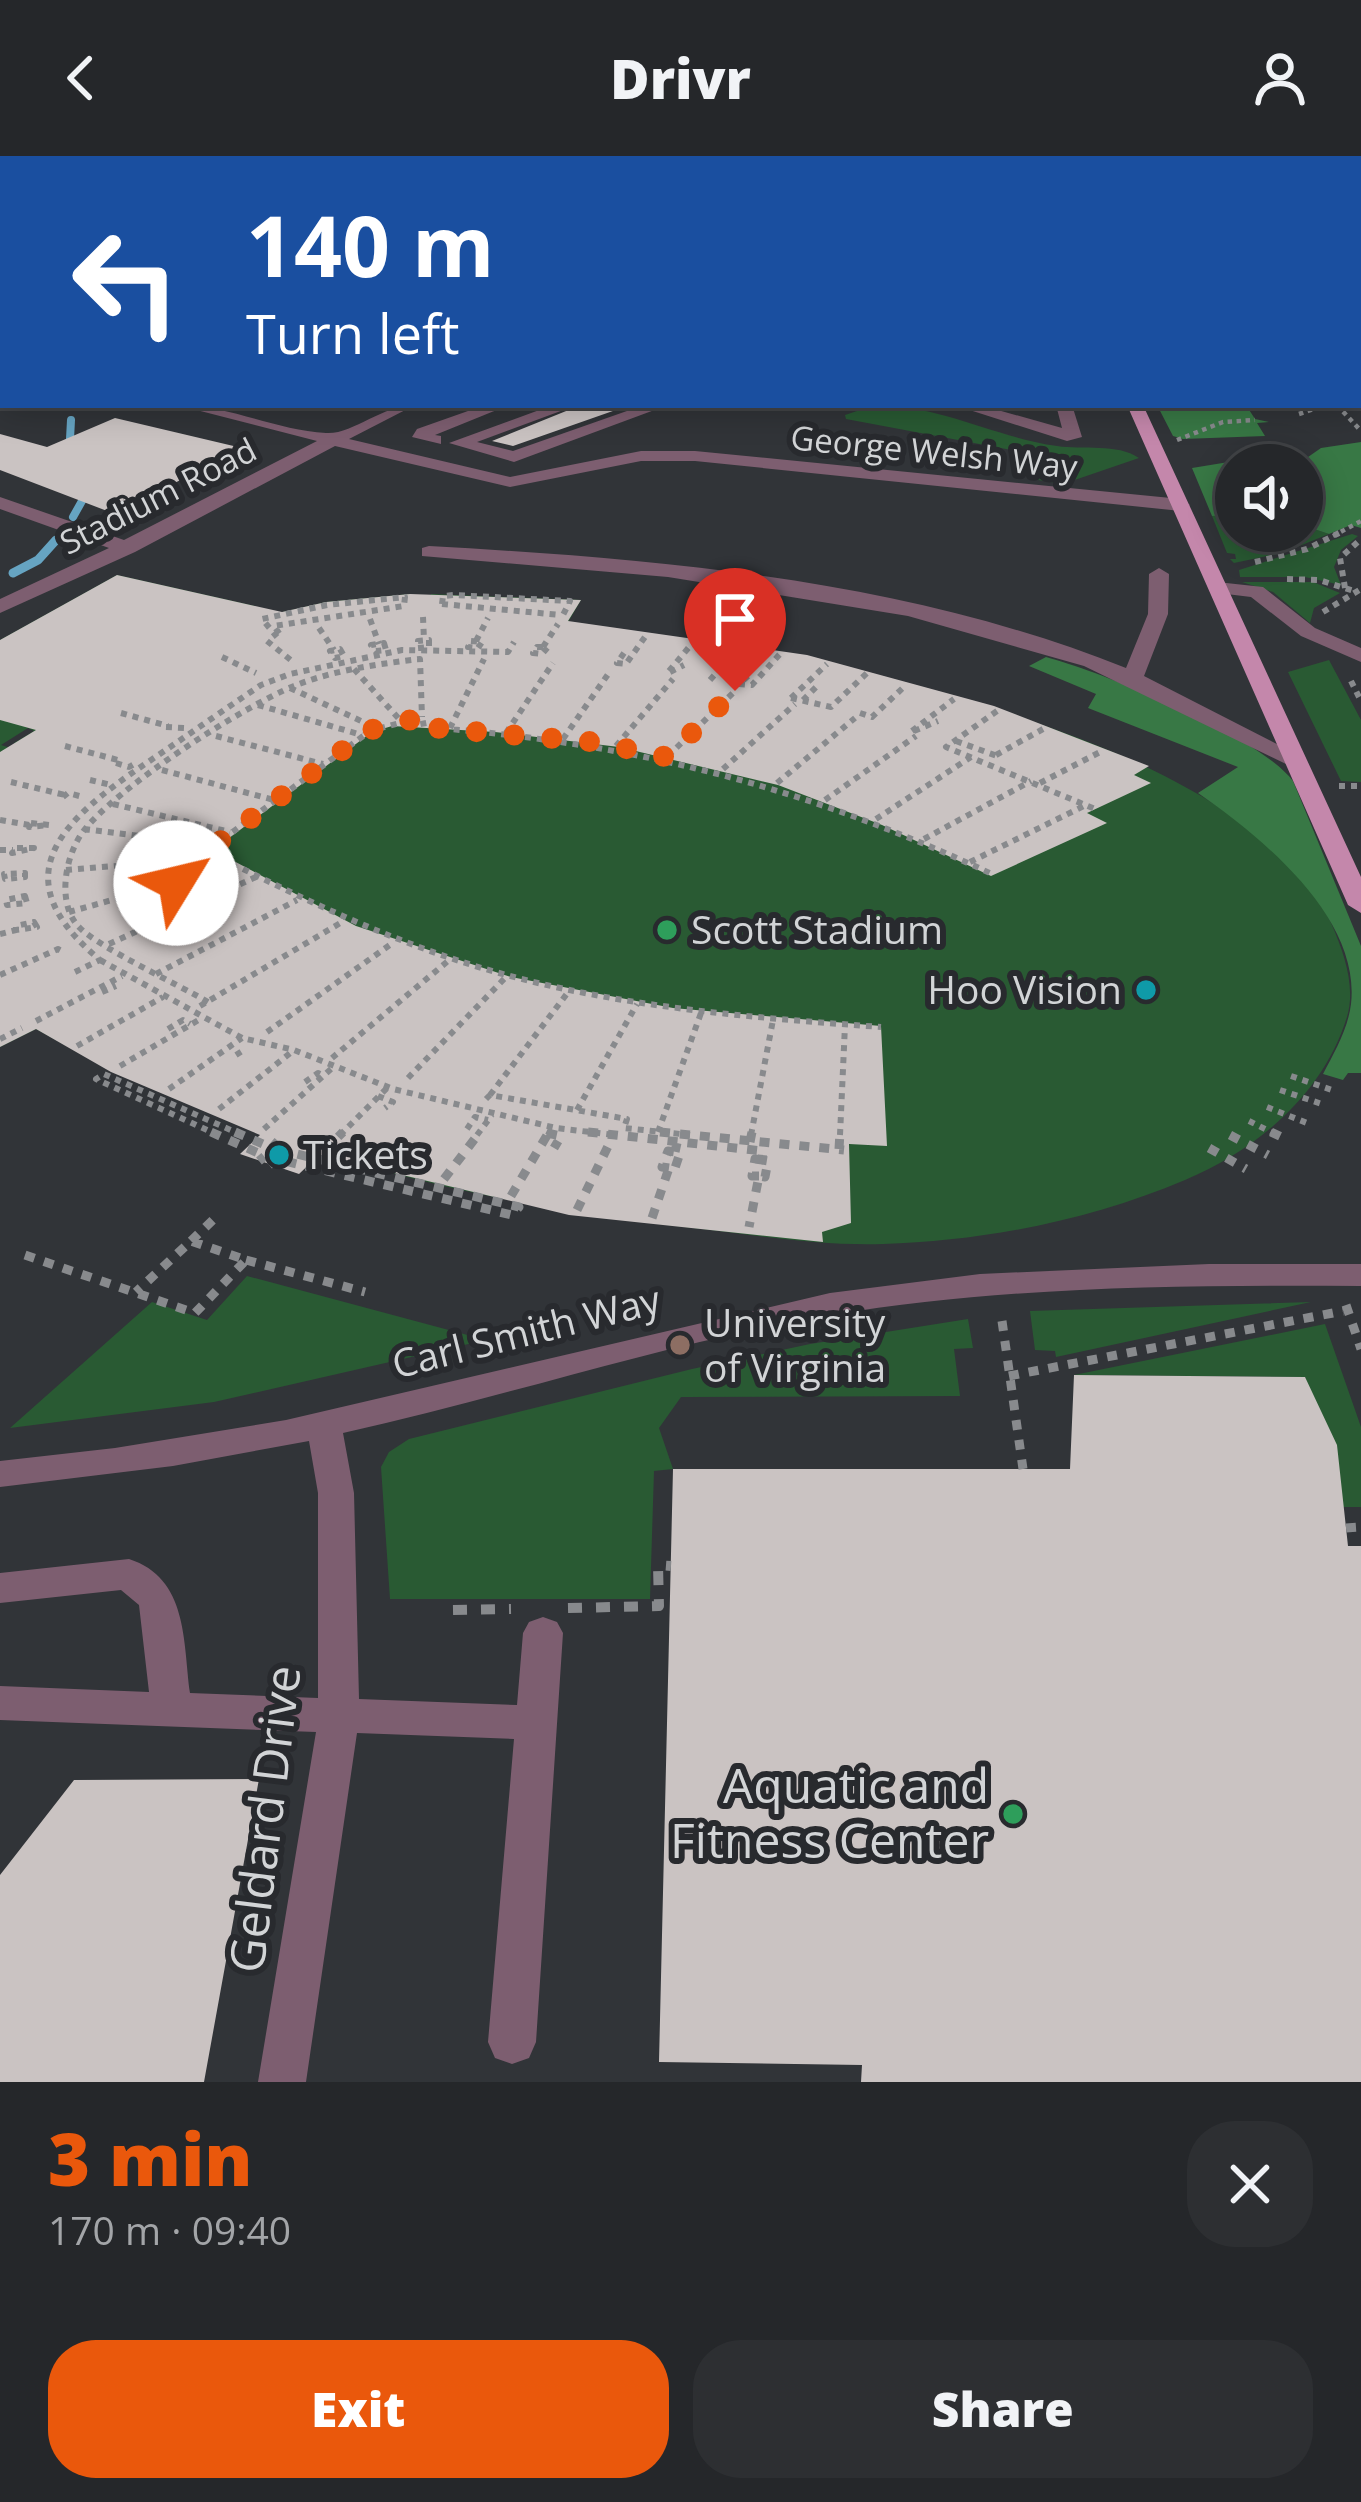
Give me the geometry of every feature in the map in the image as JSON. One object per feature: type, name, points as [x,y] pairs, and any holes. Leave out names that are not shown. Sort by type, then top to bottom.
[{"type":"main road","points":[[1136,408],[1361,905]]},
{"type":"street","name":"George Welsh Way","points":[[197,408],[510,482],[641,456],[694,456],[1181,506]]},
{"type":"street","name":"Stadium Road","points":[[0,607],[128,548],[328,441],[400,408]]},
{"type":"street","points":[[435,440],[422,437],[423,433],[493,408]]},
{"type":"street","points":[[560,408],[458,443],[514,457],[651,408]]},
{"type":"street","points":[[995,410],[1073,436],[1065,408]]},
{"type":"street","points":[[571,434],[641,456]]},
{"type":"street","points":[[0,502],[128,548]]},
{"type":"street","points":[[428,552],[532,557],[812,593],[998,632],[1132,679],[1294,759]]},
{"type":"street","points":[[1132,679],[1158,614],[1159,574]]},
{"type":"street","points":[[1217,588],[1256,591],[1308,632],[1361,656]]},
{"type":"street","name":"Carl Smith Way","points":[[0,1474],[207,1449],[324,1425],[757,1318],[887,1296],[1190,1274],[1361,1275]]},
{"type":"street","name":"Geldard Drive","points":[[281,2082],[339,1714],[336,1493],[324,1425]]},
{"type":"street","points":[[0,1588],[129,1574],[158,1599],[171,1707]]},
{"type":"street","points":[[512,2042],[536,1723],[536,1617]]},
{"type":"street","points":[[0,1703],[536,1723]]},
{"type":"path","points":[[1299,414],[1316,408]]},
{"type":"path","points":[[1340,408],[1361,431]]},
{"type":"path","points":[[1170,443],[1222,422],[1255,420]]},
{"type":"path","points":[[1361,520],[1359,532],[1340,558],[1344,592],[1361,589]]},
{"type":"path","points":[[1238,566],[1359,532]]},
{"type":"path","points":[[541,650],[559,621],[570,602],[443,596],[442,604],[563,611],[559,621]]},
{"type":"path","points":[[405,597],[404,606],[274,626],[279,637],[262,620],[326,605],[405,597]]},
{"type":"path","points":[[423,617],[423,643]]},
{"type":"path","points":[[475,644],[488,618]]},
{"type":"path","points":[[370,619],[380,647]]},
{"type":"path","points":[[319,628],[337,653]]},
{"type":"path","points":[[623,653],[617,663],[626,664],[647,634]]},
{"type":"path","points":[[684,665],[677,673],[669,671],[694,640]]},
{"type":"path","points":[[267,641],[297,664]]},
{"type":"path","points":[[514,642],[508,652],[401,650],[290,674],[261,685],[59,825],[39,866],[44,907],[57,929],[123,975],[242,1038],[294,1050],[490,1118],[612,1139],[673,1156],[764,1151],[749,1227]]},
{"type":"path","points":[[713,678],[740,646]]},
{"type":"path","points":[[742,680],[752,685],[780,654]]},
{"type":"path","points":[[222,657],[261,676]]},
{"type":"path","points":[[344,922],[204,1004],[80,928],[69,912],[65,870],[83,829],[113,804],[288,687],[353,667],[420,659],[424,727],[616,746],[776,784],[922,840],[994,875]]},
{"type":"path","points":[[450,728],[484,659]]},
{"type":"path","points":[[506,733],[553,663]]},
{"type":"path","points":[[827,664],[791,698],[831,707],[868,674]]},
{"type":"path","points":[[353,667],[400,721]]},
{"type":"path","points":[[562,739],[611,670]]},
{"type":"path","points":[[616,746],[673,679]]},
{"type":"path","points":[[874,702],[860,713],[872,716],[906,685]]},
{"type":"path","points":[[288,687],[376,728]]},
{"type":"path","points":[[722,770],[816,687]]},
{"type":"path","points":[[667,757],[735,691]]},
{"type":"path","points":[[1357,693],[1361,701]]},
{"type":"path","points":[[938,721],[919,733],[912,731],[954,699]]},
{"type":"path","points":[[258,705],[364,735]]},
{"type":"path","points":[[969,863],[1091,807],[946,748],[997,711]]},
{"type":"path","points":[[121,713],[183,730]]},
{"type":"path","points":[[217,872],[217,846],[232,832],[364,735],[422,717]]},
{"type":"path","points":[[776,784],[856,718]]},
{"type":"path","points":[[956,741],[997,756],[1043,729]]},
{"type":"path","points":[[214,736],[325,764]]},
{"type":"path","points":[[824,801],[916,736]]},
{"type":"path","points":[[65,746],[125,762]]},
{"type":"path","points":[[922,840],[1102,751]]},
{"type":"path","points":[[874,820],[971,757]]},
{"type":"path","points":[[162,770],[275,800]]},
{"type":"path","points":[[90,780],[113,785]]},
{"type":"path","points":[[11,782],[80,800]]},
{"type":"path","points":[[1344,786],[1361,786]]},
{"type":"path","points":[[113,804],[232,832]]},
{"type":"path","points":[[0,820],[48,826]]},
{"type":"path","points":[[83,829],[217,846]]},
{"type":"path","points":[[0,850],[33,850]]},
{"type":"path","points":[[65,870],[214,858]]},
{"type":"path","points":[[69,912],[242,866],[344,922],[506,977],[701,1013],[881,1028]]},
{"type":"path","points":[[6,876],[25,874]]},
{"type":"path","points":[[109,944],[258,877]]},
{"type":"path","points":[[6,903],[27,903],[26,899]]},
{"type":"path","points":[[155,974],[298,900]]},
{"type":"path","points":[[0,934],[31,926]]},
{"type":"path","points":[[267,1032],[395,941]]},
{"type":"path","points":[[0,975],[58,949],[64,952],[50,957]]},
{"type":"path","points":[[75,972],[100,959]]},
{"type":"path","points":[[264,1130],[449,960]]},
{"type":"path","points":[[36,1021],[123,975]]},
{"type":"path","points":[[408,1078],[506,977]]},
{"type":"path","points":[[103,992],[116,986],[109,982]]},
{"type":"path","points":[[569,991],[488,1097],[627,1119],[624,1128],[842,1150],[845,1025]]},
{"type":"path","points":[[77,1046],[164,996]]},
{"type":"path","points":[[577,1110],[637,1004]]},
{"type":"path","points":[[658,1132],[701,1013]]},
{"type":"path","points":[[120,1066],[202,1017]]},
{"type":"path","points":[[168,1029],[183,1020],[191,1024]]},
{"type":"path","points":[[750,1142],[773,1020]]},
{"type":"path","points":[[0,1036],[21,1026]]},
{"type":"path","points":[[169,1089],[234,1051],[242,1038]]},
{"type":"path","points":[[219,1109],[294,1050]]},
{"type":"path","points":[[305,1082],[318,1073],[324,1076]]},
{"type":"path","points":[[104,1074],[272,1148],[282,1142],[280,1150],[519,1207],[512,1215],[276,1159],[264,1163],[265,1156],[96,1079],[104,1074]]},
{"type":"path","points":[[1291,1076],[1335,1091]]},
{"type":"path","points":[[324,1151],[389,1086]]},
{"type":"path","points":[[1280,1090],[1325,1106]]},
{"type":"path","points":[[378,1096],[393,1102],[385,1108]]},
{"type":"path","points":[[1268,1107],[1307,1124]]},
{"type":"path","points":[[467,1129],[475,1117],[490,1118]]},
{"type":"path","points":[[444,1179],[490,1118]]},
{"type":"path","points":[[1249,1121],[1288,1140]]},
{"type":"path","points":[[550,1130],[561,1136],[554,1148]]},
{"type":"path","points":[[511,1196],[550,1130]]},
{"type":"path","points":[[1230,1135],[1268,1155]]},
{"type":"path","points":[[610,1158],[612,1139]]},
{"type":"path","points":[[577,1210],[612,1139]]},
{"type":"path","points":[[1209,1148],[1246,1169]]},
{"type":"path","points":[[652,1218],[673,1156]]},
{"type":"path","points":[[136,1292],[217,1216]]},
{"type":"path","points":[[191,1241],[365,1292]]},
{"type":"path","points":[[26,1256],[195,1313],[246,1260]]},
{"type":"path","points":[[1009,1376],[1348,1310]]},
{"type":"path","points":[[1002,1321],[1023,1469]]},
{"type":"path","points":[[1346,1528],[1361,1527]]},
{"type":"path","points":[[453,1610],[536,1617],[658,1606],[658,1565],[671,1566]]},
{"type":"green space","points":[[866,408],[910,408],[1034,442],[1110,449],[1139,458],[1063,484],[1038,480],[1053,467],[1022,452],[846,419],[845,415]]},
{"type":"green space","points":[[1159,408],[1248,408],[1255,419],[1269,422],[1257,423],[1265,436],[1173,436]]},
{"type":"green space","points":[[1361,442],[1361,528],[1351,525],[1323,532],[1323,448]]},
{"type":"green space","points":[[1215,464],[1215,516],[1212,516],[1192,468]]},
{"type":"green space","points":[[1358,536],[1341,550],[1334,567],[1341,585],[1305,577],[1240,577],[1239,570],[1296,552],[1323,552],[1323,543]]},
{"type":"green space","points":[[1284,552],[1234,563],[1230,559],[1236,559],[1235,554],[1227,553]]},
{"type":"green space","name":"Scott Stadium","points":[[117,575],[255,606],[107,697],[85,692],[60,710],[67,712],[87,699],[107,704],[143,682],[162,686],[198,665],[271,640],[244,621],[326,602],[410,594],[411,611],[281,630],[287,635],[418,619],[550,622],[554,614],[432,609],[431,594],[581,600],[567,624],[758,653],[873,677],[990,708],[1102,747],[1201,796],[1280,855],[1332,925],[1349,982],[1347,1017],[1322,1071],[1304,1094],[1262,1135],[1212,1167],[1149,1194],[1075,1217],[998,1233],[883,1244],[788,1239],[522,1203],[354,1162],[272,1136],[113,1070],[36,1029],[0,1047],[0,1031],[22,1020],[0,1004],[0,790],[16,779],[0,772],[35,750],[14,743],[34,731],[28,728],[1,745],[20,751],[0,764],[0,640]]},
{"type":"green space","points":[[1242,582],[1313,582],[1340,593],[1314,608],[1310,623],[1273,592]]},
{"type":"green space","points":[[1046,657],[1141,691],[1215,726],[1275,763],[1293,781],[1361,946],[1361,1073],[1348,1073],[1343,1080],[1323,1074],[1344,1032],[1351,1004],[1350,972],[1340,940],[1323,910],[1276,856],[1198,793],[1238,767],[1088,708],[1096,694],[1029,666]]},
{"type":"green space","points":[[1329,660],[1361,720],[1361,782],[1341,781],[1288,672]]},
{"type":"green space","points":[[247,1276],[486,1340],[214,1402],[10,1428],[152,1302],[207,1320]]},
{"type":"green space","points":[[1311,1302],[1056,1357],[1055,1351],[1035,1350],[1030,1311]]},
{"type":"green space","points":[[968,1319],[973,1348],[954,1349],[960,1396],[681,1397],[659,1428],[673,1469],[654,1471],[650,1599],[390,1599],[381,1467],[389,1452],[409,1439],[692,1369]]},
{"type":"green space","points":[[1325,1324],[1361,1427],[1361,1507],[1343,1507],[1305,1377],[1074,1375]]},
{"type":"building","points":[[574,408],[621,408],[513,446],[492,441]]},
{"type":"building","points":[[115,418],[242,448],[115,514],[0,470],[0,434],[47,447]]},
{"type":"building","points":[[117,575],[282,612],[326,602],[410,594],[581,600],[568,621],[807,655],[994,706],[1149,766],[1134,775],[1151,783],[1087,813],[1107,823],[991,876],[882,825],[778,785],[619,747],[495,732],[392,726],[372,732],[213,850],[356,926],[511,977],[673,1008],[881,1026],[887,1146],[849,1144],[851,1223],[822,1232],[823,1242],[569,1215],[319,1155],[299,1174],[240,1154],[260,1135],[111,1072],[36,1029],[0,1047],[0,752],[36,730],[0,720],[0,640]]},
{"type":"building","name":"Aquatic and Fitness Center","points":[[1074,1375],[1305,1377],[1337,1445],[1348,1546],[1361,1546],[1361,2082],[861,2082],[862,2065],[659,2062],[673,1469],[1070,1469]]},
{"type":"building","points":[[259,1779],[204,2082],[0,2082],[0,1875],[74,1780]]},
{"type":"waterway","points":[[71,420],[70,439],[83,445]]},
{"type":"waterway","points":[[73,517],[91,485]]},
{"type":"waterway","points":[[13,573],[38,560],[56,540]]},
{"type":"place","name":"Scott Stadium","points":[[667,930]]},
{"type":"place","name":"Hoo Vision","points":[[1146,990]]},
{"type":"place","name":"Tickets","points":[[279,1155]]},
{"type":"place","name":"University of Virginia","points":[[680,1345]]},
{"type":"place","name":"Aquatic and Fitness Center","points":[[1013,1814]]},
{"type":"route","points":[[176,883],[217,872],[214,858],[219,842],[383,725],[422,717],[424,727],[594,742],[667,757],[735,691]]}]
